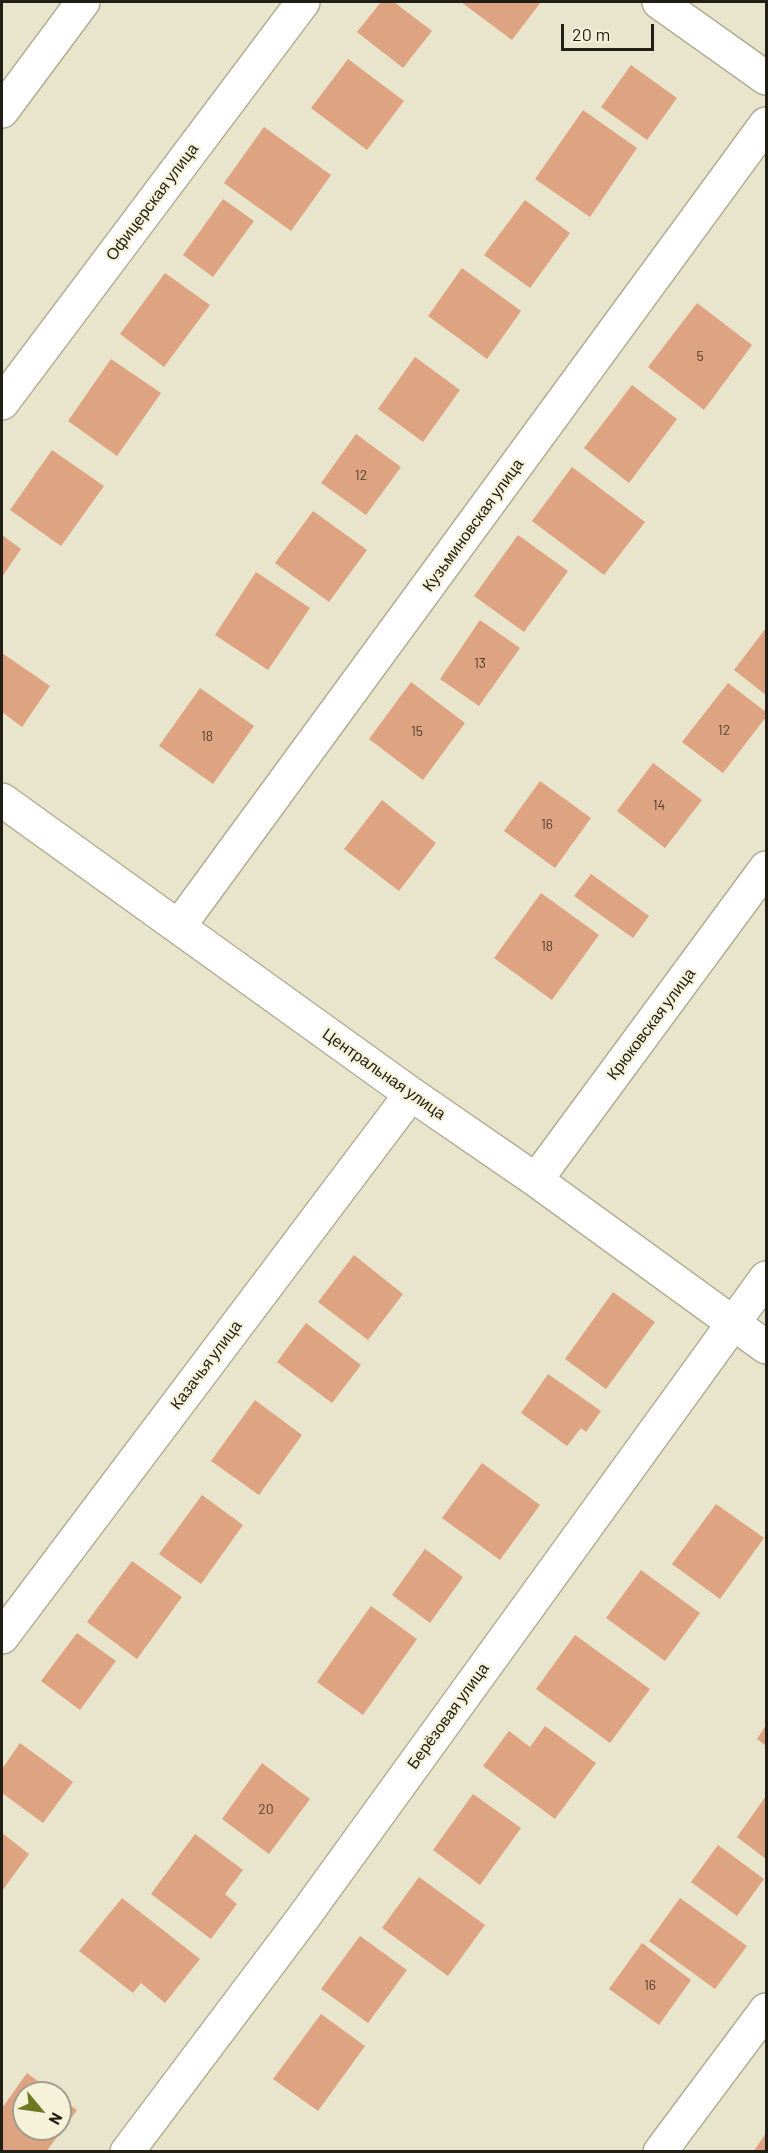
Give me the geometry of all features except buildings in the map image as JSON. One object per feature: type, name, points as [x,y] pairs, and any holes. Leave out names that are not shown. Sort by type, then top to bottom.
[{"type":"street","points":[[2,111],[83,2]]},
{"type":"street","name":"Офицерская улица","points":[[2,403],[303,2]]},
{"type":"street","points":[[659,2],[766,78]]},
{"type":"street","name":"Кузьминовская улица","points":[[179,926],[766,124]]},
{"type":"street","name":"Центральная улица","points":[[2,800],[411,1094],[536,1179],[766,1347]]},
{"type":"street","name":"Крюковская улица","points":[[536,1179],[766,868]]},
{"type":"street","name":"Казачья улица","points":[[2,1637],[411,1094]]},
{"type":"street","name":"Берёзовая улица","points":[[127,2151],[310,1908],[766,1278]]},
{"type":"street","points":[[660,2151],[766,2010]]}]
